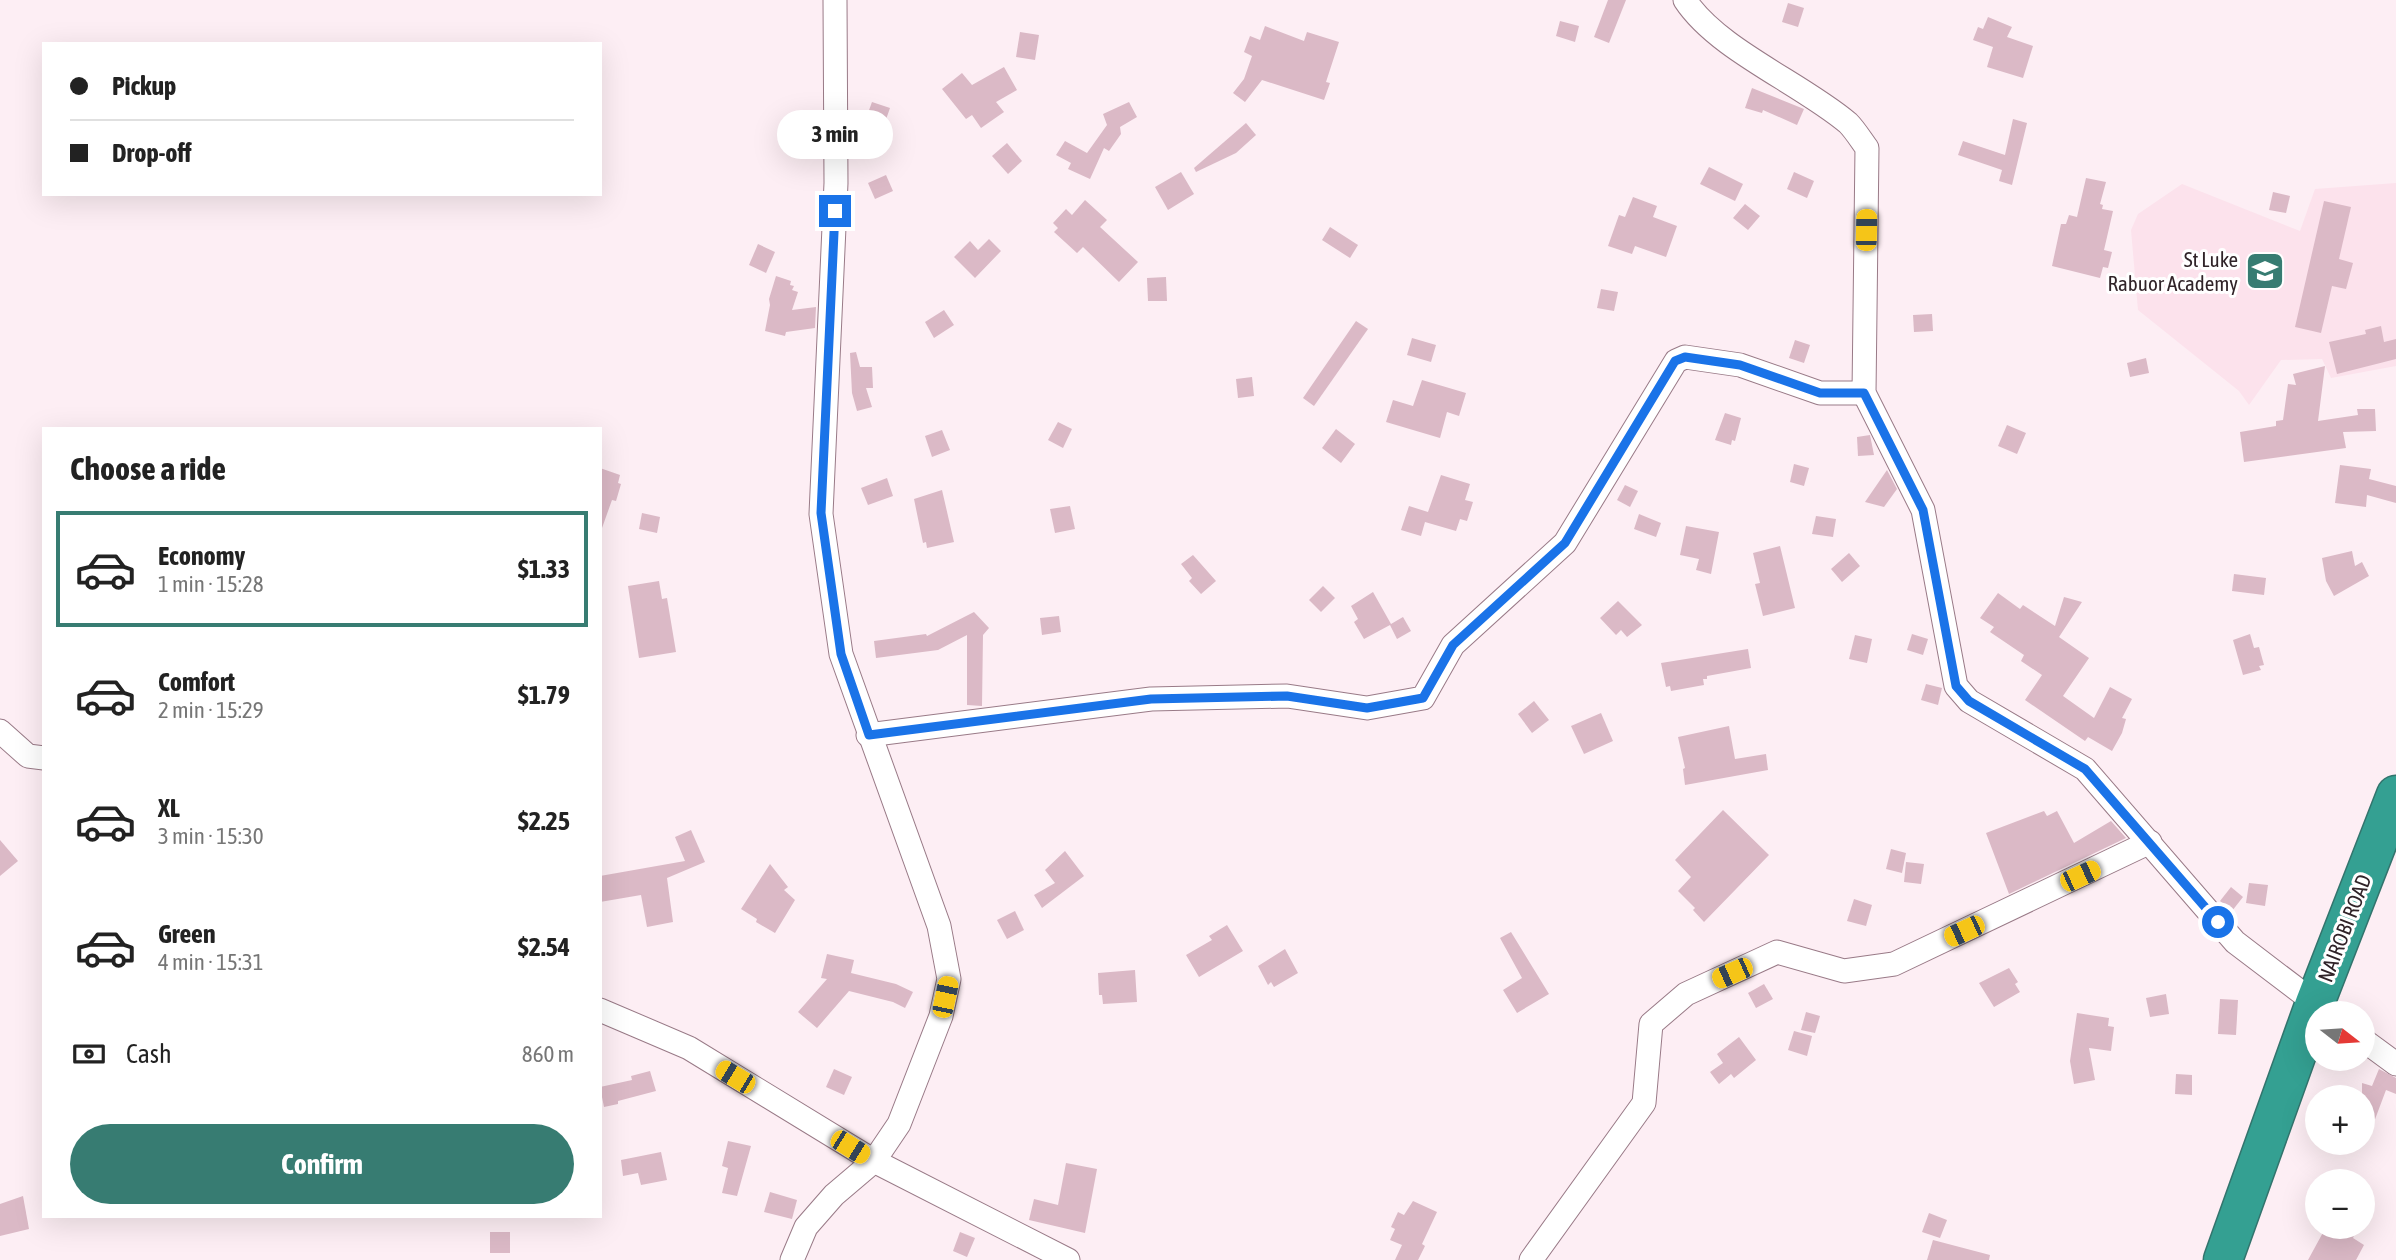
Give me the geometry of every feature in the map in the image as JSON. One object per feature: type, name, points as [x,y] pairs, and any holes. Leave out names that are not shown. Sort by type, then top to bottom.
[{"type":"highway","name":"NAIROBI ROAD","points":[[2324,1001],[2396,795]]},
{"type":"highway","name":"NAIROBI ROAD","points":[[2223,1260],[2305,1051]]},
{"type":"street","points":[[792,1260],[806,1227],[834,1195],[874,1161],[899,1124],[941,1016],[949,979],[939,926],[841,654],[821,513],[836,183],[835,0]]},
{"type":"street","points":[[1685,0],[1717,34],[1849,124],[1867,148],[1864,393],[1923,510],[1956,686],[1969,701],[2085,769],[2235,942],[2313,1001]]},
{"type":"street","points":[[869,735],[1151,699],[1287,696],[1367,708],[1423,698],[1453,645],[1565,543],[1675,361],[1685,357],[1740,365],[1820,393],[1864,393]]},
{"type":"street","points":[[0,731],[28,756],[42,758]]},
{"type":"street","points":[[1531,1260],[1644,1103],[1651,1024],[1686,994],[1777,953],[1844,971],[1894,964],[2150,842]]},
{"type":"street","points":[[602,1011],[689,1048],[874,1161],[1068,1260]]},
{"type":"street","points":[[2375,1049],[2396,1064]]},
{"type":"shaded area","name":"St Luke Rabuor Academy","points":[[2396,183],[2396,366],[2331,378],[2322,359],[2281,360],[2249,405],[2239,391],[2138,310],[2131,230],[2138,214],[2182,184],[2300,231],[2315,189]]},
{"type":"building","points":[[1608,0],[1626,0],[1609,43],[1594,37]]},
{"type":"building","points":[[1788,3],[1804,8],[1798,27],[1782,22]]},
{"type":"building","points":[[1988,17],[2012,27],[2007,37],[2033,46],[2023,78],[1987,67],[1993,47],[1973,40],[1978,27],[1983,29]]},
{"type":"building","points":[[1560,21],[1579,26],[1575,42],[1556,36]]},
{"type":"building","points":[[1265,26],[1304,41],[1307,32],[1339,42],[1326,82],[1330,83],[1324,100],[1262,80],[1245,102],[1233,93],[1244,79],[1252,56],[1244,52],[1250,36],[1260,40]]},
{"type":"building","points":[[1020,32],[1039,35],[1035,60],[1016,57]]},
{"type":"building","points":[[1004,67],[1017,90],[996,102],[1004,112],[981,128],[972,115],[966,119],[942,89],[962,73],[972,85]]},
{"type":"building","points":[[1752,88],[1804,109],[1797,125],[1763,110],[1762,113],[1745,108]]},
{"type":"building","points":[[872,102],[890,108],[882,131],[864,124]]},
{"type":"building","points":[[1129,102],[1137,117],[1120,127],[1121,134],[1109,151],[1104,148],[1090,179],[1068,169],[1071,163],[1056,155],[1065,141],[1087,153],[1107,125],[1103,114]]},
{"type":"building","points":[[2013,119],[2027,123],[2012,185],[1999,181],[2002,170],[1958,155],[1963,141],[2005,155]]},
{"type":"building","points":[[1246,123],[1256,135],[1236,153],[1196,172],[1194,168]]},
{"type":"building","points":[[1007,143],[1022,161],[1008,174],[992,156]]},
{"type":"building","points":[[1709,167],[1743,184],[1735,201],[1700,184]]},
{"type":"building","points":[[1181,172],[1194,194],[1168,210],[1155,187]]},
{"type":"building","points":[[1794,172],[1814,181],[1807,198],[1787,189]]},
{"type":"building","points":[[886,175],[893,191],[875,199],[868,183]]},
{"type":"building","points":[[2086,178],[2106,182],[2100,204],[2103,205],[2102,209],[2113,211],[2104,250],[2112,252],[2108,268],[2103,267],[2100,278],[2052,266],[2061,224],[2066,224],[2069,215],[2077,217]]},
{"type":"building","points":[[2273,192],[2290,196],[2286,213],[2269,210]]},
{"type":"building","points":[[1633,197],[1657,206],[1653,217],[1677,226],[1666,257],[1635,246],[1632,254],[1608,246],[1619,215],[1625,217]]},
{"type":"building","points":[[1085,200],[1107,220],[1100,227],[1138,262],[1119,282],[1083,247],[1077,253],[1054,232],[1058,228],[1053,223],[1066,209],[1072,215]]},
{"type":"building","points":[[2324,201],[2351,207],[2339,259],[2353,263],[2346,289],[2332,286],[2321,333],[2295,327]]},
{"type":"building","points":[[1745,204],[1760,216],[1748,230],[1733,218]]},
{"type":"building","points":[[1330,227],[1358,245],[1350,258],[1322,240]]},
{"type":"building","points":[[989,239],[1001,251],[975,278],[954,257],[970,241],[978,250]]},
{"type":"building","points":[[758,244],[775,252],[766,273],[749,265]]},
{"type":"building","points":[[776,276],[791,281],[790,285],[794,286],[792,290],[798,292],[792,310],[816,307],[815,328],[786,332],[785,336],[765,331],[769,299]]},
{"type":"building","points":[[1166,277],[1167,301],[1148,301],[1147,278]]},
{"type":"building","points":[[1601,289],[1618,292],[1614,311],[1597,308]]},
{"type":"building","points":[[944,310],[954,325],[934,338],[925,322]]},
{"type":"building","points":[[1932,314],[1933,331],[1914,332],[1913,315]]},
{"type":"building","points":[[1356,321],[1368,329],[1314,406],[1303,398]]},
{"type":"building","points":[[2381,326],[2384,342],[2396,339],[2396,359],[2337,374],[2329,342],[2366,334],[2365,330]]},
{"type":"building","points":[[1412,338],[1436,345],[1431,362],[1407,355]]},
{"type":"building","points":[[1795,340],[1810,345],[1804,363],[1789,358]]},
{"type":"building","points":[[856,352],[860,367],[872,367],[873,388],[866,388],[872,407],[857,411],[852,393],[850,353]]},
{"type":"building","points":[[2146,358],[2149,373],[2130,377],[2127,363]]},
{"type":"building","points":[[2325,366],[2318,421],[2358,415],[2357,409],[2375,409],[2376,431],[2343,432],[2346,448],[2244,462],[2240,432],[2276,426],[2276,421],[2283,420],[2288,384],[2296,385],[2293,374]]},
{"type":"building","points":[[1252,377],[1254,396],[1238,398],[1236,379]]},
{"type":"building","points":[[1422,380],[1466,393],[1459,416],[1447,412],[1440,438],[1386,422],[1393,400],[1413,406]]},
{"type":"building","points":[[1725,413],[1741,418],[1735,441],[1732,440],[1731,445],[1715,440]]},
{"type":"building","points":[[1058,422],[1072,429],[1063,448],[1048,440]]},
{"type":"building","points":[[2007,425],[2026,433],[2017,454],[1998,446]]},
{"type":"building","points":[[1336,429],[1355,444],[1341,463],[1322,448]]},
{"type":"building","points":[[942,430],[950,450],[932,457],[925,436]]},
{"type":"building","points":[[1870,435],[1874,455],[1858,456],[1857,437]]},
{"type":"building","points":[[1794,464],[1809,468],[1804,486],[1790,482]]},
{"type":"building","points":[[2340,465],[2371,469],[2369,479],[2396,486],[2396,503],[2367,495],[2366,507],[2335,503]]},
{"type":"building","points":[[602,469],[620,475],[618,483],[621,484],[616,501],[612,500],[602,528]]},
{"type":"building","points":[[1887,470],[1897,489],[1884,507],[1865,502]]},
{"type":"building","points":[[1441,475],[1470,484],[1465,500],[1473,502],[1467,521],[1460,519],[1456,531],[1425,522],[1421,536],[1401,530],[1409,506],[1428,512]]},
{"type":"building","points":[[887,478],[893,496],[868,505],[861,488]]},
{"type":"building","points":[[1625,485],[1638,491],[1630,507],[1617,500]]},
{"type":"building","points":[[942,490],[954,542],[927,548],[926,542],[923,543],[914,499]]},
{"type":"building","points":[[1070,506],[1075,529],[1055,533],[1050,509]]},
{"type":"building","points":[[642,513],[660,517],[657,533],[639,529]]},
{"type":"building","points":[[1639,514],[1661,523],[1656,537],[1634,529]]},
{"type":"building","points":[[1816,516],[1836,519],[1833,537],[1812,534]]},
{"type":"building","points":[[1686,526],[1719,532],[1711,574],[1696,570],[1699,559],[1680,555]]},
{"type":"building","points":[[1780,546],[1795,608],[1763,616],[1755,584],[1760,583],[1753,553]]},
{"type":"building","points":[[2352,551],[2355,566],[2362,562],[2369,576],[2334,596],[2326,581],[2322,558]]},
{"type":"building","points":[[1849,553],[1860,566],[1842,582],[1831,569]]},
{"type":"building","points":[[1193,555],[1216,581],[1201,594],[1189,581],[1192,578],[1181,564]]},
{"type":"building","points":[[2234,574],[2266,578],[2264,595],[2232,591]]},
{"type":"building","points":[[659,581],[662,599],[667,598],[676,652],[639,658],[628,586]]},
{"type":"building","points":[[1323,586],[1335,598],[1321,612],[1309,600]]},
{"type":"building","points":[[1373,592],[1391,624],[1403,617],[1411,631],[1397,639],[1390,625],[1364,639],[1354,622],[1358,619],[1351,606]]},
{"type":"building","points":[[1998,593],[2020,609],[2023,605],[2055,626],[2064,597],[2082,602],[2059,637],[2089,658],[2063,696],[2094,718],[2110,687],[2132,699],[2122,718],[2126,719],[2122,733],[2112,751],[2088,737],[2085,741],[2025,700],[2042,675],[2021,661],[2024,655],[1990,632],[1994,627],[1980,618]]},
{"type":"building","points":[[1618,601],[1642,625],[1627,637],[1621,630],[1616,635],[1600,618]]},
{"type":"building","points":[[974,612],[989,628],[983,635],[982,706],[967,705],[967,635],[938,650],[876,658],[874,641],[927,636]]},
{"type":"building","points":[[1059,616],[1061,632],[1042,635],[1040,618]]},
{"type":"building","points":[[1912,634],[1928,639],[1923,655],[1907,650]]},
{"type":"building","points":[[2250,634],[2254,648],[2259,647],[2264,665],[2259,666],[2261,670],[2243,675],[2233,640]]},
{"type":"building","points":[[1855,635],[1872,639],[1867,663],[1849,659]]},
{"type":"building","points":[[1748,649],[1751,668],[1707,676],[1707,679],[1703,679],[1704,685],[1671,691],[1670,686],[1666,687],[1661,663]]},
{"type":"building","points":[[1926,684],[1942,688],[1938,705],[1921,700]]},
{"type":"building","points":[[1534,701],[1549,720],[1532,733],[1518,714]]},
{"type":"building","points":[[1601,713],[1613,741],[1584,754],[1571,726]]},
{"type":"building","points":[[1729,726],[1735,759],[1766,754],[1768,770],[1685,785],[1685,768],[1678,737]]},
{"type":"building","points":[[1723,810],[1769,855],[1704,922],[1693,910],[1695,908],[1678,891],[1691,877],[1675,860]]},
{"type":"building","points":[[2044,811],[2047,816],[2057,811],[2074,843],[2111,821],[2126,838],[2009,894],[1986,833]]},
{"type":"building","points":[[691,830],[705,862],[667,878],[673,922],[647,927],[641,895],[602,902],[602,876],[685,861],[675,837]]},
{"type":"building","points":[[0,840],[18,861],[0,876]]},
{"type":"building","points":[[1891,849],[1906,853],[1902,873],[1886,869]]},
{"type":"building","points":[[1065,851],[1084,876],[1042,908],[1034,895],[1055,883],[1045,870]]},
{"type":"building","points":[[1906,862],[1924,864],[1921,884],[1904,882]]},
{"type":"building","points":[[770,864],[788,887],[784,890],[795,900],[775,933],[741,909]]},
{"type":"building","points":[[2249,883],[2268,885],[2265,906],[2246,903]]},
{"type":"building","points":[[2231,887],[2243,897],[2232,911],[2220,901]]},
{"type":"building","points":[[1854,899],[1872,905],[1866,926],[1847,921]]},
{"type":"building","points":[[1015,911],[1024,930],[1007,939],[997,920]]},
{"type":"building","points":[[1227,925],[1243,951],[1199,977],[1186,955],[1212,940],[1209,936]]},
{"type":"building","points":[[1511,932],[1549,994],[1517,1013],[1503,990],[1522,978],[1500,938]]},
{"type":"building","points":[[1285,949],[1298,973],[1274,987],[1271,982],[1268,985],[1258,966]]},
{"type":"building","points":[[827,954],[854,960],[851,973],[896,984],[913,992],[905,1008],[893,1002],[849,991],[817,1028],[798,1012],[827,979],[821,978]]},
{"type":"building","points":[[2009,968],[2018,982],[2015,984],[2020,992],[1994,1007],[1979,983]]},
{"type":"building","points":[[1135,970],[1137,1002],[1103,1004],[1102,995],[1099,995],[1098,973]]},
{"type":"building","points":[[1764,984],[1773,999],[1756,1008],[1748,993]]},
{"type":"building","points":[[2166,994],[2169,1014],[2150,1017],[2146,998]]},
{"type":"building","points":[[2220,999],[2238,1000],[2236,1035],[2218,1034]]},
{"type":"building","points":[[1806,1012],[1820,1016],[1815,1033],[1801,1030]]},
{"type":"building","points":[[2077,1013],[2109,1018],[2108,1026],[2114,1027],[2111,1051],[2089,1048],[2095,1080],[2074,1084],[2070,1061]]},
{"type":"building","points":[[1794,1031],[1812,1036],[1807,1056],[1788,1050]]},
{"type":"building","points":[[1739,1037],[1756,1060],[1734,1078],[1731,1074],[1719,1084],[1710,1072],[1723,1063],[1717,1054]]},
{"type":"building","points":[[834,1069],[852,1077],[844,1095],[826,1087]]},
{"type":"building","points":[[2379,1069],[2396,1078],[2396,1094],[2386,1090],[2375,1119],[2375,1085],[2372,1085]]},
{"type":"building","points":[[650,1071],[656,1091],[604,1107],[602,1087],[632,1080],[631,1076]]},
{"type":"building","points":[[2176,1074],[2192,1075],[2192,1095],[2175,1094]]},
{"type":"building","points":[[728,1141],[751,1146],[737,1196],[722,1193],[728,1168],[722,1166]]},
{"type":"building","points":[[661,1152],[667,1180],[641,1185],[638,1173],[623,1176],[621,1160]]},
{"type":"building","points":[[1066,1163],[1097,1169],[1085,1233],[1029,1220],[1034,1199],[1058,1205]]},
{"type":"building","points":[[770,1192],[797,1200],[792,1219],[764,1212]]},
{"type":"building","points":[[23,1196],[29,1229],[0,1236],[0,1204]]},
{"type":"building","points":[[1413,1201],[1437,1212],[1422,1244],[1425,1246],[1418,1260],[1395,1260],[1402,1245],[1390,1240],[1395,1229],[1391,1227],[1398,1212],[1404,1215]]},
{"type":"building","points":[[1929,1213],[1947,1220],[1940,1238],[1922,1232]]},
{"type":"building","points":[[490,1232],[510,1232],[510,1253],[490,1253]]},
{"type":"building","points":[[960,1232],[975,1238],[967,1257],[953,1251]]},
{"type":"building","points":[[2319,1239],[2355,1239],[2364,1245],[2356,1260],[2308,1260]]},
{"type":"building","points":[[1933,1240],[1990,1255],[1989,1260],[1927,1260]]},
{"type":"place","name":"St Luke Rabuor Academy","points":[[2265,271]]},
{"type":"route","points":[[835,211],[821,513],[841,654],[869,735],[1151,699],[1287,696],[1367,708],[1423,698],[1453,645],[1565,543],[1675,361],[1685,357],[1740,365],[1820,393],[1864,393],[1923,510],[1956,686],[1969,701],[2085,769],[2218,922]]}]
